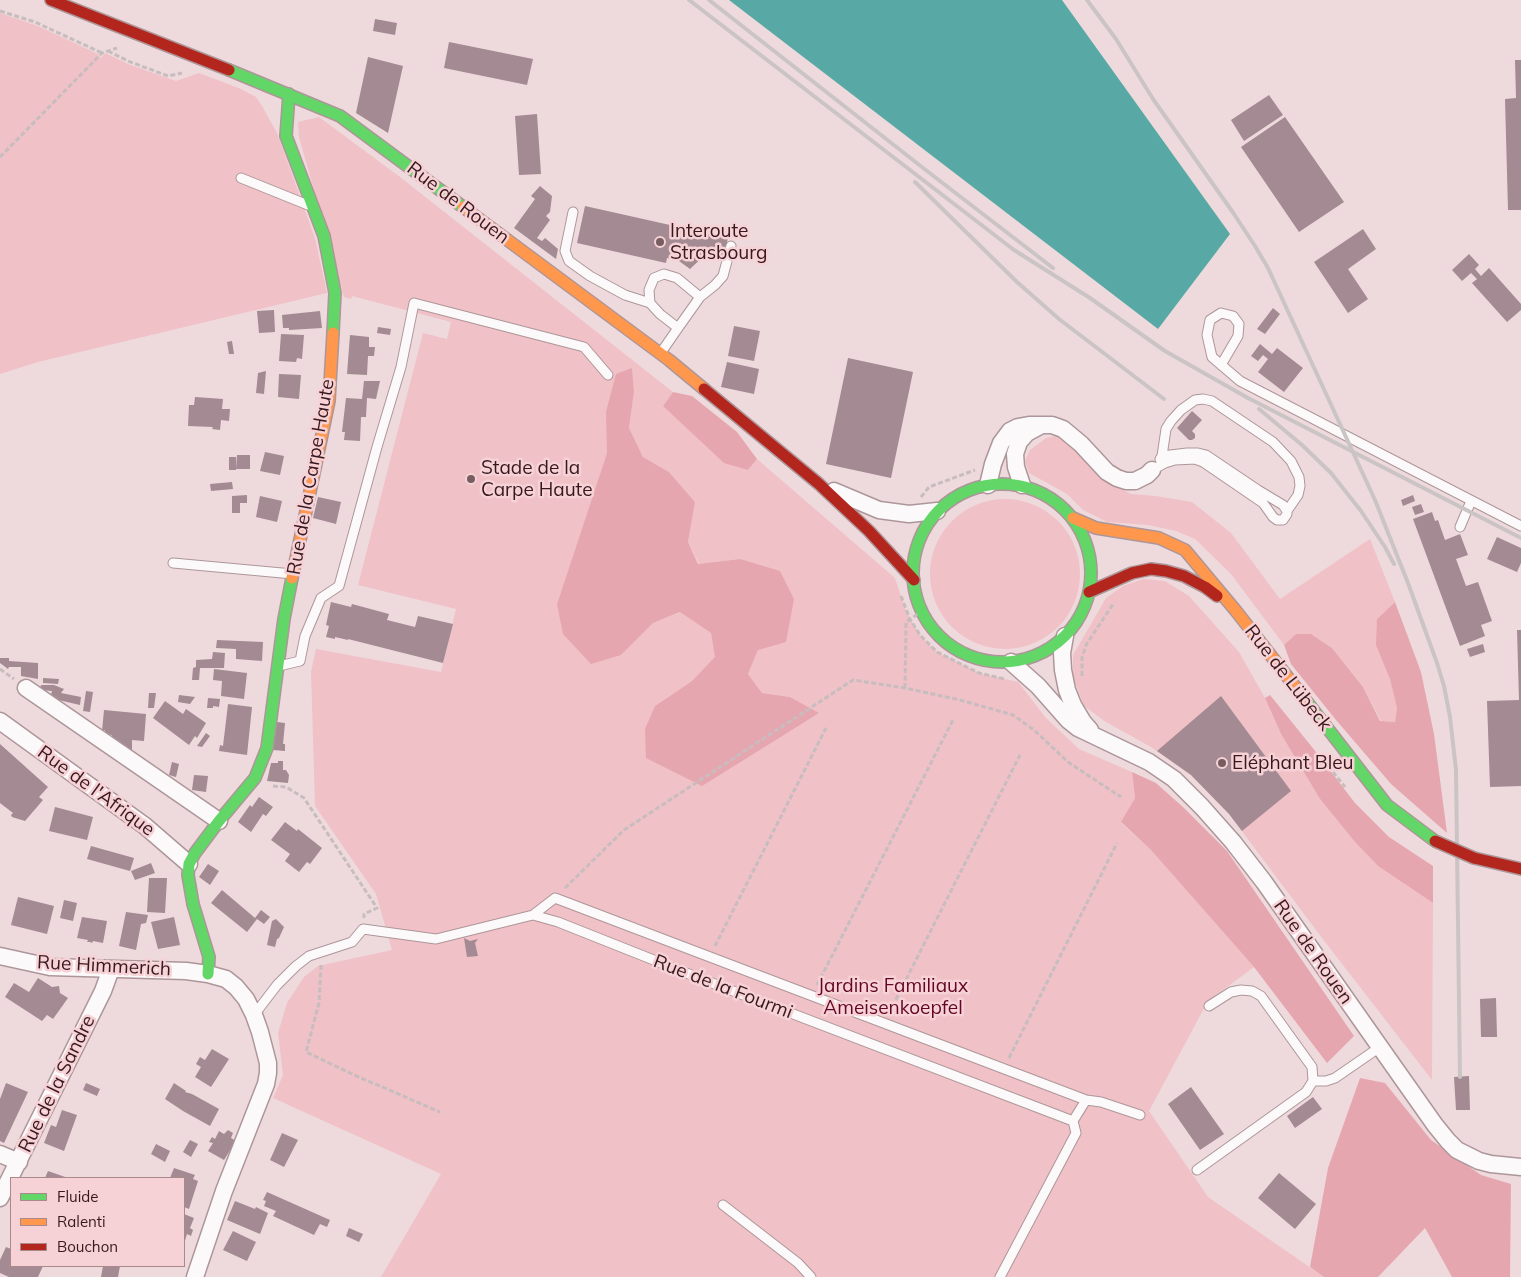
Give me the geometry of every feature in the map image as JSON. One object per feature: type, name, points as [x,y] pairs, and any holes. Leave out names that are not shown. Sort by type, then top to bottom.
[{"type":"street","name":"Rue de Rouen","points":[[51,0],[290,94],[340,116],[660,354],[819,484],[869,531],[914,580]]},
{"type":"street","name":"Rue de la Carpe Haute","points":[[190,864],[195,853],[219,820],[255,778],[267,748],[284,619],[329,401],[335,293],[324,236],[286,136],[290,94]]},
{"type":"street","points":[[988,485],[992,464],[1001,442],[1010,431],[1029,425],[1052,425],[1063,429],[1081,444],[1107,472],[1117,478],[1126,481],[1135,480],[1147,475],[1152,470]]},
{"type":"street","points":[[1022,486],[1016,467],[1015,454],[1019,442],[1027,433],[1042,425]]},
{"type":"street","name":"Rue de Rouen","points":[[819,484],[879,510],[909,514],[937,511]]},
{"type":"street","points":[[988,485],[1022,486],[1039,491],[1054,500],[1073,518],[1083,535],[1089,551],[1091,571],[1089,592],[1085,606],[1078,621],[1065,636],[1053,646],[1036,655],[1011,662],[998,662],[964,654],[947,642],[931,626],[922,611],[916,595],[914,580],[917,546],[924,530],[937,511],[966,491],[988,485]]},
{"type":"street","name":"Rue de Lübeck","points":[[1073,518],[1096,528],[1159,538],[1185,550],[1236,611],[1387,805],[1435,842],[1474,858],[1521,869]]},
{"type":"street","points":[[1089,592],[1132,573],[1151,569],[1166,570],[1184,576],[1205,587],[1236,611]]},
{"type":"street","name":"Rue de Rouen","points":[[1065,636],[1062,652],[1067,690],[1083,722],[1095,736]]},
{"type":"street","name":"Rue de Rouen","points":[[1011,662],[1038,686],[1068,720],[1078,728],[1149,762],[1174,779],[1202,807],[1233,842],[1264,882],[1435,1125],[1457,1150],[1479,1161],[1521,1167]]},
{"type":"street","points":[[26,688],[219,820]]},
{"type":"street","name":"Rue de l'Afrique","points":[[0,721],[145,826],[190,864]]},
{"type":"street","points":[[190,864],[188,875],[193,904],[209,957],[208,974],[226,979],[246,999],[260,1032],[268,1063],[266,1084],[224,1191],[195,1277]]},
{"type":"street","name":"Rue Himmerich","points":[[0,956],[50,967],[186,971],[208,974]]},
{"type":"street","name":"Rue de la Sandre","points":[[10,1177],[98,1000],[111,969]]},
{"type":"street","points":[[0,1154],[18,1162]]},
{"type":"street","name":"Rue de la Sandre","points":[[0,1198],[10,1178]]},
{"type":"lane","points":[[241,178],[313,207]]},
{"type":"lane","points":[[573,212],[565,251],[569,261],[590,276],[625,295],[650,303],[660,314],[678,328]]},
{"type":"lane","points":[[660,354],[700,297],[723,276],[731,246]]},
{"type":"lane","points":[[650,303],[648,290],[654,278],[664,274],[677,278],[700,297]]},
{"type":"lane","points":[[278,666],[300,661],[305,636],[321,598],[339,586],[374,456],[401,367],[414,303],[584,347],[608,375]]},
{"type":"lane","points":[[1221,365],[1238,336],[1239,324],[1233,316],[1221,313],[1210,320],[1207,335],[1212,357],[1221,365],[1240,381],[1521,526]]},
{"type":"lane","points":[[1203,399],[1212,400],[1273,442],[1291,461],[1299,477],[1300,486],[1298,496],[1287,510],[1285,518],[1277,520],[1263,503],[1204,462],[1195,459],[1174,460],[1152,470],[1162,456],[1166,429],[1176,415],[1195,400],[1203,399]]},
{"type":"lane","points":[[1162,456],[1187,453],[1206,455],[1283,505],[1287,510]]},
{"type":"lane","points":[[1460,527],[1471,500]]},
{"type":"lane","points":[[173,562],[293,574]]},
{"type":"lane","points":[[533,915],[555,898],[1086,1100],[1102,1102],[1140,1114]]},
{"type":"lane","name":"Rue de la Fourmi","points":[[363,929],[436,939],[533,915],[558,922],[1073,1121]]},
{"type":"lane","points":[[254,1015],[277,985],[296,966],[309,956],[352,942],[363,929]]},
{"type":"lane","points":[[1197,1170],[1306,1092],[1313,1081],[1312,1067],[1261,996],[1252,991],[1241,990],[1231,992],[1209,1006]]},
{"type":"lane","points":[[1313,1081],[1326,1081],[1335,1078],[1380,1048]]},
{"type":"lane","points":[[1000,1277],[1076,1133],[1073,1121],[1086,1100]]},
{"type":"lane","points":[[723,1205],[798,1263],[811,1277]]},
{"type":"path","points":[[0,11],[35,22],[66,35],[101,54],[0,157]]},
{"type":"path","points":[[909,514],[929,487],[992,464]]},
{"type":"path","points":[[900,592],[910,619],[920,635],[937,652],[980,673],[1008,680]]},
{"type":"path","points":[[1067,690],[1081,679],[1083,652],[1086,645],[1117,600]]},
{"type":"path","points":[[905,688],[906,622],[922,611]]},
{"type":"path","points":[[555,898],[624,830],[853,680],[905,688],[960,700],[1013,715],[1034,730],[1068,762],[1121,797]]},
{"type":"path","points":[[812,995],[954,720]]},
{"type":"path","points":[[710,957],[826,728]]},
{"type":"path","points":[[884,1023],[1020,755]]},
{"type":"path","points":[[1331,769],[1349,791]]},
{"type":"path","points":[[249,784],[286,787],[304,798],[377,908],[364,914],[363,929]]},
{"type":"path","points":[[1004,1068],[1117,843]]},
{"type":"path","points":[[322,952],[319,1003],[306,1052],[440,1112]]},
{"type":"green space","points":[[0,13],[38,26],[98,54],[101,58],[105,53],[128,64],[176,81],[199,73],[241,89],[256,97],[277,133],[315,238],[327,293],[38,362],[0,374]]},
{"type":"green space","name":"Jardins Familiaux Ameisenkoepfel","points":[[319,117],[400,177],[673,392],[663,406],[748,470],[757,459],[895,578],[906,611],[920,635],[937,652],[979,673],[1018,682],[1046,718],[1079,749],[1132,772],[1135,798],[1121,823],[1151,850],[1254,967],[1208,1001],[1149,1111],[1208,1197],[1324,1277],[381,1277],[441,1174],[273,1098],[283,1075],[278,1033],[287,1003],[304,977],[318,966],[392,950],[376,894],[315,806],[311,672],[316,649],[441,672],[456,609],[358,585],[423,333],[447,339],[451,322],[352,296],[351,299],[344,297],[299,137],[298,122]],"holes":[[[632,369],[634,392],[629,428],[643,457],[669,472],[695,502],[688,542],[699,564],[740,559],[758,650],[748,674],[762,693],[790,697],[819,714],[655,706],[692,681],[716,657],[711,633],[681,612],[653,623],[621,655],[557,604],[607,453]]]},
{"type":"green space","points":[[1060,435],[1110,483],[1131,494],[1192,502],[1231,533],[1280,599],[1370,539],[1395,602],[1377,619],[1397,708],[1395,722],[1381,721],[1363,687],[1332,648],[1311,634],[1296,634],[1284,645],[1231,574],[1195,539],[1176,531],[1148,525],[1107,522],[1083,510],[1067,494],[1029,473],[1025,461],[1030,450],[1046,438]]},
{"type":"green space","points":[[1005,499],[1020,500],[1034,504],[1047,511],[1058,521],[1068,532],[1075,545],[1079,559],[1079,589],[1075,603],[1068,616],[1058,627],[1047,637],[1034,644],[1020,648],[1005,649],[990,648],[976,644],[963,637],[952,627],[942,616],[935,603],[931,589],[930,574],[931,559],[935,545],[942,532],[952,521],[963,511],[976,504],[990,500]]},
{"type":"green space","points":[[1143,579],[1165,581],[1189,596],[1239,652],[1265,698],[1281,734],[1320,799],[1355,842],[1378,866],[1433,903],[1432,1080],[1229,814],[1191,775],[1151,747],[1106,722],[1084,706],[1073,677],[1073,655],[1106,598],[1123,586]]},
{"type":"shaded area","points":[[632,368],[634,392],[629,428],[643,457],[669,472],[695,502],[688,542],[698,564],[740,559],[780,571],[794,599],[786,642],[758,650],[748,674],[762,693],[790,697],[819,713],[702,786],[646,758],[645,729],[655,706],[692,681],[715,657],[711,633],[680,612],[653,623],[621,655],[591,664],[563,634],[557,604],[607,453],[606,412],[616,374]]},
{"type":"shaded area","points":[[673,392],[692,396],[737,432],[757,459],[748,470],[724,463],[663,406]]},
{"type":"shaded area","points":[[1395,602],[1421,672],[1434,734],[1447,833],[1391,784],[1291,664],[1284,645],[1296,634],[1311,634],[1332,648],[1363,687],[1380,721],[1395,722],[1397,708],[1390,679],[1376,645],[1377,619]]},
{"type":"shaded area","points":[[1270,695],[1355,803],[1389,837],[1433,866],[1433,903],[1378,866],[1355,842],[1320,799],[1281,734],[1265,698]]},
{"type":"shaded area","points":[[1132,772],[1156,783],[1227,851],[1354,1036],[1327,1063],[1254,967],[1151,850],[1121,822],[1135,798]]},
{"type":"shaded area","points":[[1360,1078],[1385,1083],[1431,1140],[1481,1175],[1511,1184],[1510,1277],[1452,1277],[1425,1228],[1378,1277],[1324,1277],[1310,1267],[1328,1168]]},
{"type":"water","points":[[729,0],[1062,0],[1230,234],[1158,329]]},
{"type":"building","points":[[375,19],[397,23],[395,35],[373,31]]},
{"type":"building","points":[[449,42],[533,59],[527,85],[444,68]]},
{"type":"building","points":[[368,57],[403,66],[388,133],[356,113]]},
{"type":"building","points":[[1515,60],[1521,60],[1521,210],[1508,210],[1505,99],[1516,98]]},
{"type":"building","points":[[1269,95],[1283,115],[1244,141],[1231,120]]},
{"type":"building","points":[[537,114],[541,174],[519,175],[515,116]]},
{"type":"building","points":[[1285,117],[1344,202],[1299,232],[1241,147]]},
{"type":"building","points":[[540,186],[552,196],[550,212],[546,216],[550,220],[537,238],[542,241],[545,238],[558,249],[556,259],[514,228],[535,199],[531,196]]},
{"type":"building","name":"Interoute Strasbourg","points":[[585,206],[728,238],[724,256],[707,253],[690,269],[679,261],[667,258],[666,263],[577,243]]},
{"type":"building","points":[[1363,229],[1376,249],[1348,269],[1368,299],[1348,313],[1314,262]]},
{"type":"building","points":[[1469,254],[1479,265],[1475,269],[1481,276],[1489,268],[1521,304],[1521,310],[1507,322],[1472,283],[1477,279],[1471,273],[1462,281],[1452,270]]},
{"type":"building","points":[[1273,308],[1280,314],[1265,334],[1257,329]]},
{"type":"building","points":[[274,310],[275,332],[259,333],[257,311]]},
{"type":"building","points":[[320,311],[322,328],[289,330],[289,328],[283,328],[282,315]]},
{"type":"building","points":[[734,326],[760,331],[754,361],[728,356]]},
{"type":"building","points":[[378,327],[391,329],[390,335],[377,333]]},
{"type":"building","points":[[281,334],[304,335],[302,359],[297,358],[296,362],[279,361]]},
{"type":"building","points":[[350,335],[369,337],[369,347],[375,347],[374,356],[368,356],[367,375],[347,374]]},
{"type":"building","points":[[232,341],[234,354],[229,354],[227,342]]},
{"type":"building","points":[[1260,344],[1272,354],[1277,348],[1303,368],[1284,392],[1258,372],[1268,359],[1263,355],[1258,361],[1251,356]]},
{"type":"building","points":[[848,358],[913,372],[891,478],[826,464]]},
{"type":"building","points":[[727,362],[759,369],[754,394],[721,387]]},
{"type":"building","points":[[266,371],[264,394],[256,393],[258,373]]},
{"type":"building","points":[[279,374],[301,375],[299,399],[278,397]]},
{"type":"building","points":[[364,381],[380,381],[376,399],[367,398],[366,417],[361,417],[360,441],[344,440],[345,432],[342,432],[346,398],[362,399]]},
{"type":"building","points":[[195,397],[223,399],[222,409],[230,409],[229,421],[221,420],[220,430],[212,429],[213,427],[188,426],[189,405],[194,405]]},
{"type":"building","points":[[1192,411],[1202,420],[1192,431],[1195,434],[1195,438],[1189,440],[1177,428]]},
{"type":"building","points":[[265,452],[284,456],[280,475],[260,471]]},
{"type":"building","points":[[237,455],[250,455],[250,469],[236,469]]},
{"type":"building","points":[[229,457],[236,457],[236,470],[229,470]]},
{"type":"building","points":[[232,482],[233,489],[211,491],[210,484]]},
{"type":"building","points":[[247,495],[247,503],[240,503],[240,513],[232,513],[232,496]]},
{"type":"building","points":[[1413,495],[1415,501],[1403,506],[1401,500]]},
{"type":"building","points":[[260,496],[282,501],[277,522],[256,517]]},
{"type":"building","points":[[318,497],[341,502],[336,524],[313,518]]},
{"type":"building","points":[[1421,504],[1424,512],[1415,515],[1412,507]]},
{"type":"building","points":[[1432,512],[1435,521],[1438,520],[1445,540],[1460,534],[1468,555],[1456,559],[1466,586],[1478,582],[1492,621],[1481,625],[1485,636],[1460,646],[1413,519]]},
{"type":"building","points":[[1497,537],[1521,548],[1521,563],[1517,572],[1487,559]]},
{"type":"building","points":[[331,602],[351,607],[352,604],[389,614],[387,620],[415,627],[418,616],[453,624],[443,663],[348,639],[326,637],[329,626],[326,625]]},
{"type":"building","points":[[1517,630],[1521,630],[1521,786],[1490,787],[1487,701],[1519,700]]},
{"type":"building","points":[[217,640],[263,642],[262,661],[236,659],[236,649],[216,648]]},
{"type":"building","points":[[1483,644],[1485,652],[1470,657],[1467,649]]},
{"type":"building","points":[[213,652],[225,653],[224,668],[200,668],[199,680],[192,680],[196,660],[212,659]]},
{"type":"building","points":[[0,658],[9,658],[9,661],[38,663],[38,679],[21,676],[21,667],[9,667],[8,669],[0,663]]},
{"type":"building","points":[[214,669],[247,673],[244,699],[221,696],[222,681],[213,680]]},
{"type":"building","points":[[43,678],[59,679],[58,684],[43,683]]},
{"type":"building","points":[[41,685],[54,685],[64,689],[61,693],[81,697],[80,705],[50,698],[52,691],[40,690]]},
{"type":"building","points":[[86,691],[93,692],[90,712],[83,711]]},
{"type":"building","points":[[149,693],[156,693],[154,708],[148,708]]},
{"type":"building","points":[[179,695],[195,697],[190,704],[178,702]]},
{"type":"building","name":"Eléphant Bleu","points":[[1221,696],[1291,791],[1242,831],[1229,814],[1191,775],[1157,751]]},
{"type":"building","points":[[208,698],[220,699],[219,707],[207,708]]},
{"type":"building","points":[[165,701],[183,714],[186,709],[206,723],[197,738],[195,736],[189,745],[153,718]]},
{"type":"building","points":[[228,704],[252,707],[247,755],[219,751],[220,745],[223,746]]},
{"type":"building","points":[[104,710],[146,714],[144,741],[132,740],[132,751],[114,741],[115,738],[112,738],[112,735],[105,734],[105,730],[102,731]]},
{"type":"building","points":[[277,722],[285,723],[283,744],[285,744],[285,751],[273,750]]},
{"type":"building","points":[[206,733],[210,736],[202,747],[197,746]]},
{"type":"building","points":[[0,744],[48,787],[39,797],[43,800],[25,821],[12,817],[13,813],[0,803]]},
{"type":"building","points":[[278,761],[283,761],[283,770],[286,770],[289,775],[288,783],[267,781],[271,763],[278,763]]},
{"type":"building","points":[[172,762],[179,764],[176,777],[169,775]]},
{"type":"building","points":[[194,775],[208,776],[206,792],[192,790]]},
{"type":"building","points":[[259,797],[273,807],[266,816],[263,814],[251,832],[238,822],[250,805],[252,807]]},
{"type":"building","points":[[55,807],[93,817],[87,840],[49,831]]},
{"type":"building","points":[[285,822],[297,831],[298,829],[322,848],[310,864],[307,862],[299,872],[285,861],[290,854],[271,840]]},
{"type":"building","points":[[91,846],[134,858],[130,871],[87,859]]},
{"type":"building","points":[[151,863],[155,873],[135,880],[131,871]]},
{"type":"building","points":[[208,864],[219,871],[210,885],[199,877]]},
{"type":"building","points":[[149,878],[167,878],[165,913],[147,912]]},
{"type":"building","points":[[222,890],[255,918],[261,910],[270,917],[264,924],[257,919],[247,932],[211,903]]},
{"type":"building","points":[[18,897],[54,906],[47,934],[11,925]]},
{"type":"building","points":[[64,900],[77,903],[73,921],[60,918]]},
{"type":"building","points":[[126,912],[148,915],[146,923],[141,924],[136,950],[119,946]]},
{"type":"building","points":[[82,917],[107,921],[103,943],[93,941],[92,943],[87,942],[88,940],[77,938]]},
{"type":"building","points":[[174,917],[180,945],[158,949],[151,922]]},
{"type":"building","points":[[276,919],[284,927],[275,947],[267,945],[272,921]]},
{"type":"building","points":[[464,938],[470,941],[478,939],[475,943],[478,956],[467,957]]},
{"type":"building","points":[[38,978],[52,987],[59,986],[60,993],[68,998],[53,1019],[47,1015],[42,1021],[5,997],[14,983],[29,992]]},
{"type":"building","points":[[1496,998],[1497,1037],[1481,1037],[1480,999]]},
{"type":"building","points":[[212,1049],[229,1059],[211,1087],[195,1077],[201,1067],[196,1064],[200,1057],[205,1060]]},
{"type":"building","points":[[1469,1076],[1470,1110],[1456,1110],[1454,1077]]},
{"type":"building","points":[[6,1083],[28,1092],[4,1143],[0,1141],[0,1099]]},
{"type":"building","points":[[86,1083],[100,1089],[97,1096],[83,1090]]},
{"type":"building","points":[[174,1083],[185,1092],[219,1109],[210,1126],[165,1099]]},
{"type":"building","points":[[1191,1087],[1224,1134],[1200,1150],[1168,1104]]},
{"type":"building","points":[[1313,1097],[1322,1109],[1295,1128],[1287,1116]]},
{"type":"building","points":[[62,1110],[77,1115],[64,1151],[44,1143],[51,1125],[56,1127]]},
{"type":"building","points":[[228,1130],[233,1133],[231,1138],[236,1141],[224,1160],[208,1151],[213,1143],[209,1142],[212,1137],[215,1139],[219,1131],[224,1134]]},
{"type":"building","points":[[282,1133],[298,1140],[284,1167],[270,1160]]},
{"type":"building","points":[[190,1140],[198,1144],[191,1157],[183,1152]]},
{"type":"building","points":[[156,1144],[170,1151],[165,1162],[151,1154]]},
{"type":"building","points":[[174,1168],[195,1175],[193,1179],[198,1181],[189,1209],[185,1207],[185,1177],[170,1177]]},
{"type":"building","points":[[48,1171],[65,1177],[45,1177]]},
{"type":"building","points":[[1279,1173],[1316,1204],[1295,1229],[1258,1198]]},
{"type":"building","points":[[267,1192],[330,1220],[327,1227],[320,1224],[314,1235],[273,1216],[276,1211],[264,1206],[266,1201],[263,1200]]},
{"type":"building","points":[[235,1201],[255,1209],[256,1207],[268,1213],[260,1234],[227,1220]]},
{"type":"building","points":[[185,1214],[194,1218],[190,1228],[193,1230],[191,1236],[187,1234],[185,1241]]},
{"type":"building","points":[[349,1228],[363,1234],[359,1242],[346,1236]]},
{"type":"building","points":[[233,1231],[256,1242],[247,1261],[223,1250]]},
{"type":"building","points":[[6,1247],[10,1249],[10,1267],[43,1267],[38,1277],[9,1277],[0,1273],[0,1260]]},
{"type":"building","points":[[103,1267],[120,1267],[118,1277],[101,1277]]},
{"type":"railway","points":[[689,0],[1014,250],[1090,298],[1165,351],[1248,398],[1521,538]]},
{"type":"railway","points":[[709,0],[1053,268]]},
{"type":"railway","points":[[1087,0],[1116,39],[1153,99],[1234,214],[1268,268],[1375,500],[1437,663],[1450,717],[1456,770],[1460,1077]]},
{"type":"railway","points":[[915,182],[1017,282],[1059,319],[1164,399]]},
{"type":"railway","points":[[1259,409],[1302,445],[1331,473],[1361,511],[1394,564]]},
{"type":"traffic: fast","points":[[229,70],[340,116],[463,207]]},
{"type":"traffic: fast","points":[[289,94],[286,136],[324,236],[335,293],[333,333]]},
{"type":"traffic: fast","points":[[1002,484],[1036,491],[1051,499],[1065,510],[1076,524],[1084,539],[1091,573],[1084,607],[1076,622],[1065,636],[1051,647],[1036,655],[1002,662],[968,655],[953,647],[939,636],[928,622],[920,607],[913,573],[920,539],[928,524],[939,510],[953,499],[968,491],[1002,484]]},
{"type":"traffic: fast","points":[[208,974],[209,957],[193,904],[188,875],[189,864],[219,821],[255,778],[267,748],[284,619],[292,578]]},
{"type":"traffic: fast","points":[[1304,698],[1387,805],[1435,841]]},
{"type":"traffic: slow","points":[[463,207],[669,360],[704,389]]},
{"type":"traffic: slow","points":[[292,578],[329,401],[333,333]]},
{"type":"traffic: slow","points":[[1073,518],[1096,528],[1159,538],[1185,550],[1236,611],[1304,698]]},
{"type":"traffic: jam","points":[[51,0],[229,70]]},
{"type":"traffic: jam","points":[[704,389],[819,484],[869,531],[914,580]]},
{"type":"traffic: jam","points":[[1089,592],[1132,573],[1151,569],[1184,576],[1217,596]]},
{"type":"traffic: jam","points":[[1435,841],[1474,858]]},
{"type":"traffic: jam","points":[[1474,858],[1521,869]]},
{"type":"place","name":"Interoute Strasbourg","points":[[660,242]]},
{"type":"place","name":"Stade de la Carpe Haute","points":[[471,479]]},
{"type":"place","name":"Eléphant Bleu","points":[[1222,763]]}]
